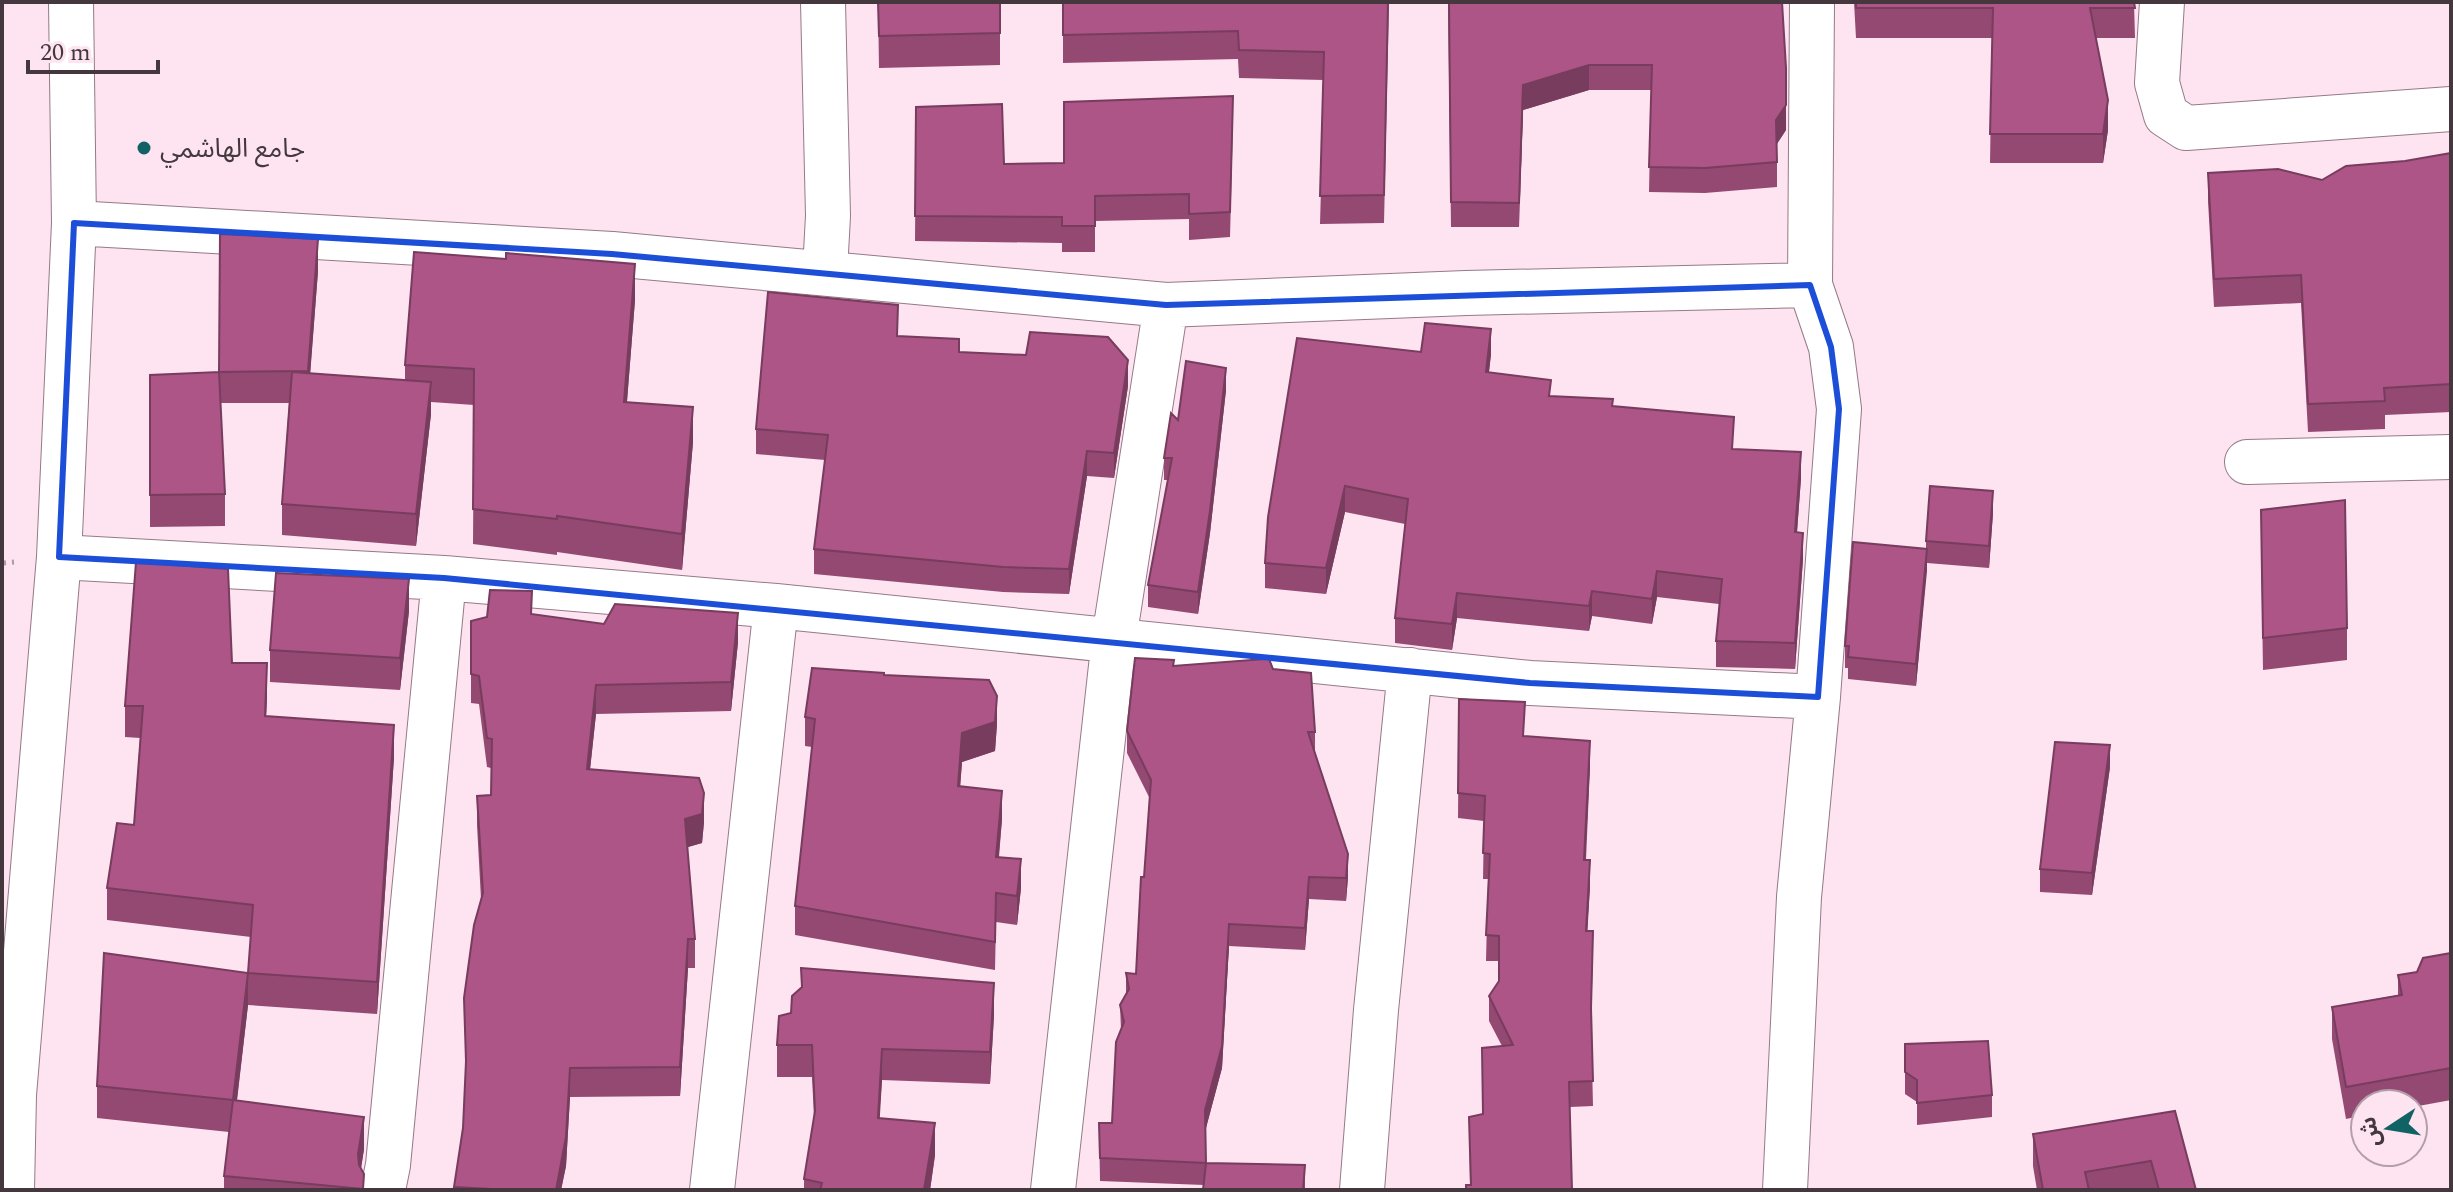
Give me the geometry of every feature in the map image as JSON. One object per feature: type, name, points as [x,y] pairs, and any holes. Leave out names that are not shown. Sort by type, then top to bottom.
[{"type":"street","points":[[12,1190],[14,1095],[59,557],[74,223],[71,2]]},
{"type":"street","points":[[823,2],[828,216],[825,271]]},
{"type":"street","points":[[1785,1190],[1799,897],[1818,697],[1839,409],[1831,347],[1810,285],[1812,2]]},
{"type":"street","points":[[2162,2],[2157,83],[2166,115],[2186,128],[2451,109]]},
{"type":"street","points":[[74,223],[612,254],[825,271],[1166,305],[1466,293],[1810,285]]},
{"type":"street","points":[[1053,1190],[1114,639],[1166,305]]},
{"type":"street","points":[[2247,462],[2451,457]]},
{"type":"street","points":[[59,557],[444,578],[776,606],[1530,683],[1818,697]]},
{"type":"street","points":[[383,1190],[444,578]]},
{"type":"street","points":[[712,1190],[776,606]]},
{"type":"street","points":[[1362,1190],[1376,1010],[1410,670]]},
{"type":"highlighted area","points":[[74,223],[612,254],[1166,305],[1810,285],[1831,347],[1839,409],[1818,697],[1530,683],[444,578],[59,557]]},
{"type":"building","points":[[878,2],[1000,2],[1000,33],[879,36]]},
{"type":"building","points":[[1063,2],[1388,2],[1384,195],[1320,196],[1324,52],[1239,50],[1238,31],[1063,35]]},
{"type":"building","points":[[1449,2],[1782,2],[1786,105],[1776,120],[1777,162],[1705,168],[1649,167],[1652,65],[1589,65],[1523,85],[1519,203],[1451,202]]},
{"type":"building","points":[[1856,2],[2134,2],[2135,8],[2090,8],[2108,100],[2103,134],[1990,134],[1993,8],[1856,8]]},
{"type":"building","points":[[1233,96],[1230,212],[1189,214],[1189,194],[1095,196],[1095,226],[1062,226],[1062,217],[915,216],[916,107],[1002,104],[1004,164],[1064,163],[1064,102]]},
{"type":"building","points":[[2451,153],[2451,384],[2384,388],[2385,401],[2308,404],[2301,275],[2214,279],[2208,173],[2278,169],[2322,180],[2346,166]]},
{"type":"building","points":[[220,234],[318,239],[308,371],[219,372]]},
{"type":"building","points":[[414,252],[506,259],[506,253],[635,264],[624,402],[693,407],[682,534],[557,516],[557,519],[473,509],[474,369],[405,365]]},
{"type":"building","points":[[768,292],[898,305],[897,336],[959,339],[959,352],[1026,355],[1030,332],[1108,337],[1128,360],[1114,453],[1087,451],[1069,569],[1003,567],[814,549],[828,435],[756,429]]},
{"type":"building","points":[[1425,323],[1491,329],[1486,372],[1551,380],[1549,396],[1613,399],[1612,406],[1734,417],[1732,449],[1801,452],[1795,532],[1803,533],[1795,643],[1716,641],[1722,579],[1657,571],[1652,599],[1592,591],[1589,606],[1457,593],[1452,624],[1395,618],[1408,499],[1345,486],[1326,568],[1265,563],[1268,517],[1297,338],[1421,352]]},
{"type":"building","points":[[1186,361],[1226,368],[1198,592],[1148,585],[1172,458],[1164,458],[1171,413],[1178,420]]},
{"type":"building","points":[[219,372],[225,494],[150,495],[150,375]]},
{"type":"building","points":[[292,372],[431,382],[416,514],[282,504]]},
{"type":"building","points":[[1930,486],[1993,491],[1989,546],[1926,541]]},
{"type":"building","points":[[2345,500],[2347,628],[2263,638],[2261,510]]},
{"type":"building","points":[[1853,542],[1927,549],[1916,664],[1848,657],[1849,646],[1845,646]]},
{"type":"building","points":[[136,562],[228,569],[232,663],[267,663],[265,716],[394,725],[377,982],[248,973],[253,905],[107,888],[117,823],[134,825],[143,706],[125,706]]},
{"type":"building","points":[[276,573],[409,579],[400,658],[270,650]]},
{"type":"building","points":[[490,590],[532,591],[531,614],[604,624],[615,604],[738,613],[731,682],[596,685],[587,769],[699,778],[704,793],[702,814],[685,819],[695,939],[688,939],[680,1067],[570,1068],[566,1137],[556,1190],[454,1187],[463,1128],[466,1061],[464,998],[474,925],[483,893],[477,796],[491,795],[492,739],[487,738],[479,676],[471,674],[471,621],[487,617]]},
{"type":"building","points":[[1135,658],[1174,660],[1173,666],[1269,659],[1273,669],[1311,673],[1315,732],[1308,732],[1348,854],[1346,878],[1309,877],[1305,928],[1229,924],[1222,1046],[1205,1110],[1206,1163],[1100,1158],[1099,1123],[1112,1123],[1116,1042],[1124,1022],[1120,1005],[1129,989],[1126,973],[1136,974],[1141,877],[1144,877],[1151,780],[1127,731]]},
{"type":"building","points":[[812,668],[989,680],[997,696],[995,722],[962,733],[958,786],[1002,791],[996,857],[1021,859],[1017,896],[996,893],[995,942],[795,906],[815,719],[805,717]]},
{"type":"building","points":[[1459,699],[1525,702],[1523,736],[1590,741],[1584,860],[1590,860],[1586,931],[1593,931],[1593,1081],[1569,1082],[1572,1190],[1466,1190],[1466,1185],[1471,1185],[1469,1117],[1483,1114],[1482,1048],[1513,1045],[1489,996],[1499,981],[1499,936],[1486,935],[1490,854],[1483,853],[1485,796],[1458,793]]},
{"type":"building","points":[[2055,742],[2110,745],[2092,873],[2040,869]]},
{"type":"building","points":[[104,953],[248,973],[233,1100],[97,1086]]},
{"type":"building","points":[[2451,953],[2451,1068],[2346,1087],[2332,1007],[2402,995],[2398,975],[2417,972],[2423,958]]},
{"type":"building","points":[[801,968],[994,983],[990,1052],[882,1049],[878,1118],[935,1123],[924,1190],[820,1190],[822,1183],[804,1179],[815,1111],[812,1045],[777,1045],[779,1016],[791,1013],[792,996],[802,987]]},
{"type":"building","points":[[1988,1041],[1992,1095],[1917,1103],[1917,1080],[1905,1072],[1905,1044]]},
{"type":"building","points":[[233,1100],[364,1117],[358,1154],[364,1174],[363,1189],[224,1176]]},
{"type":"building","points":[[2175,1111],[2196,1190],[2159,1190],[2151,1161],[2085,1172],[2089,1190],[2043,1190],[2033,1134]]},
{"type":"building","points":[[1206,1163],[1305,1165],[1303,1190],[1203,1190]]},
{"type":"place","name":"جامع الهاشمي","points":[[144,148]]}]
